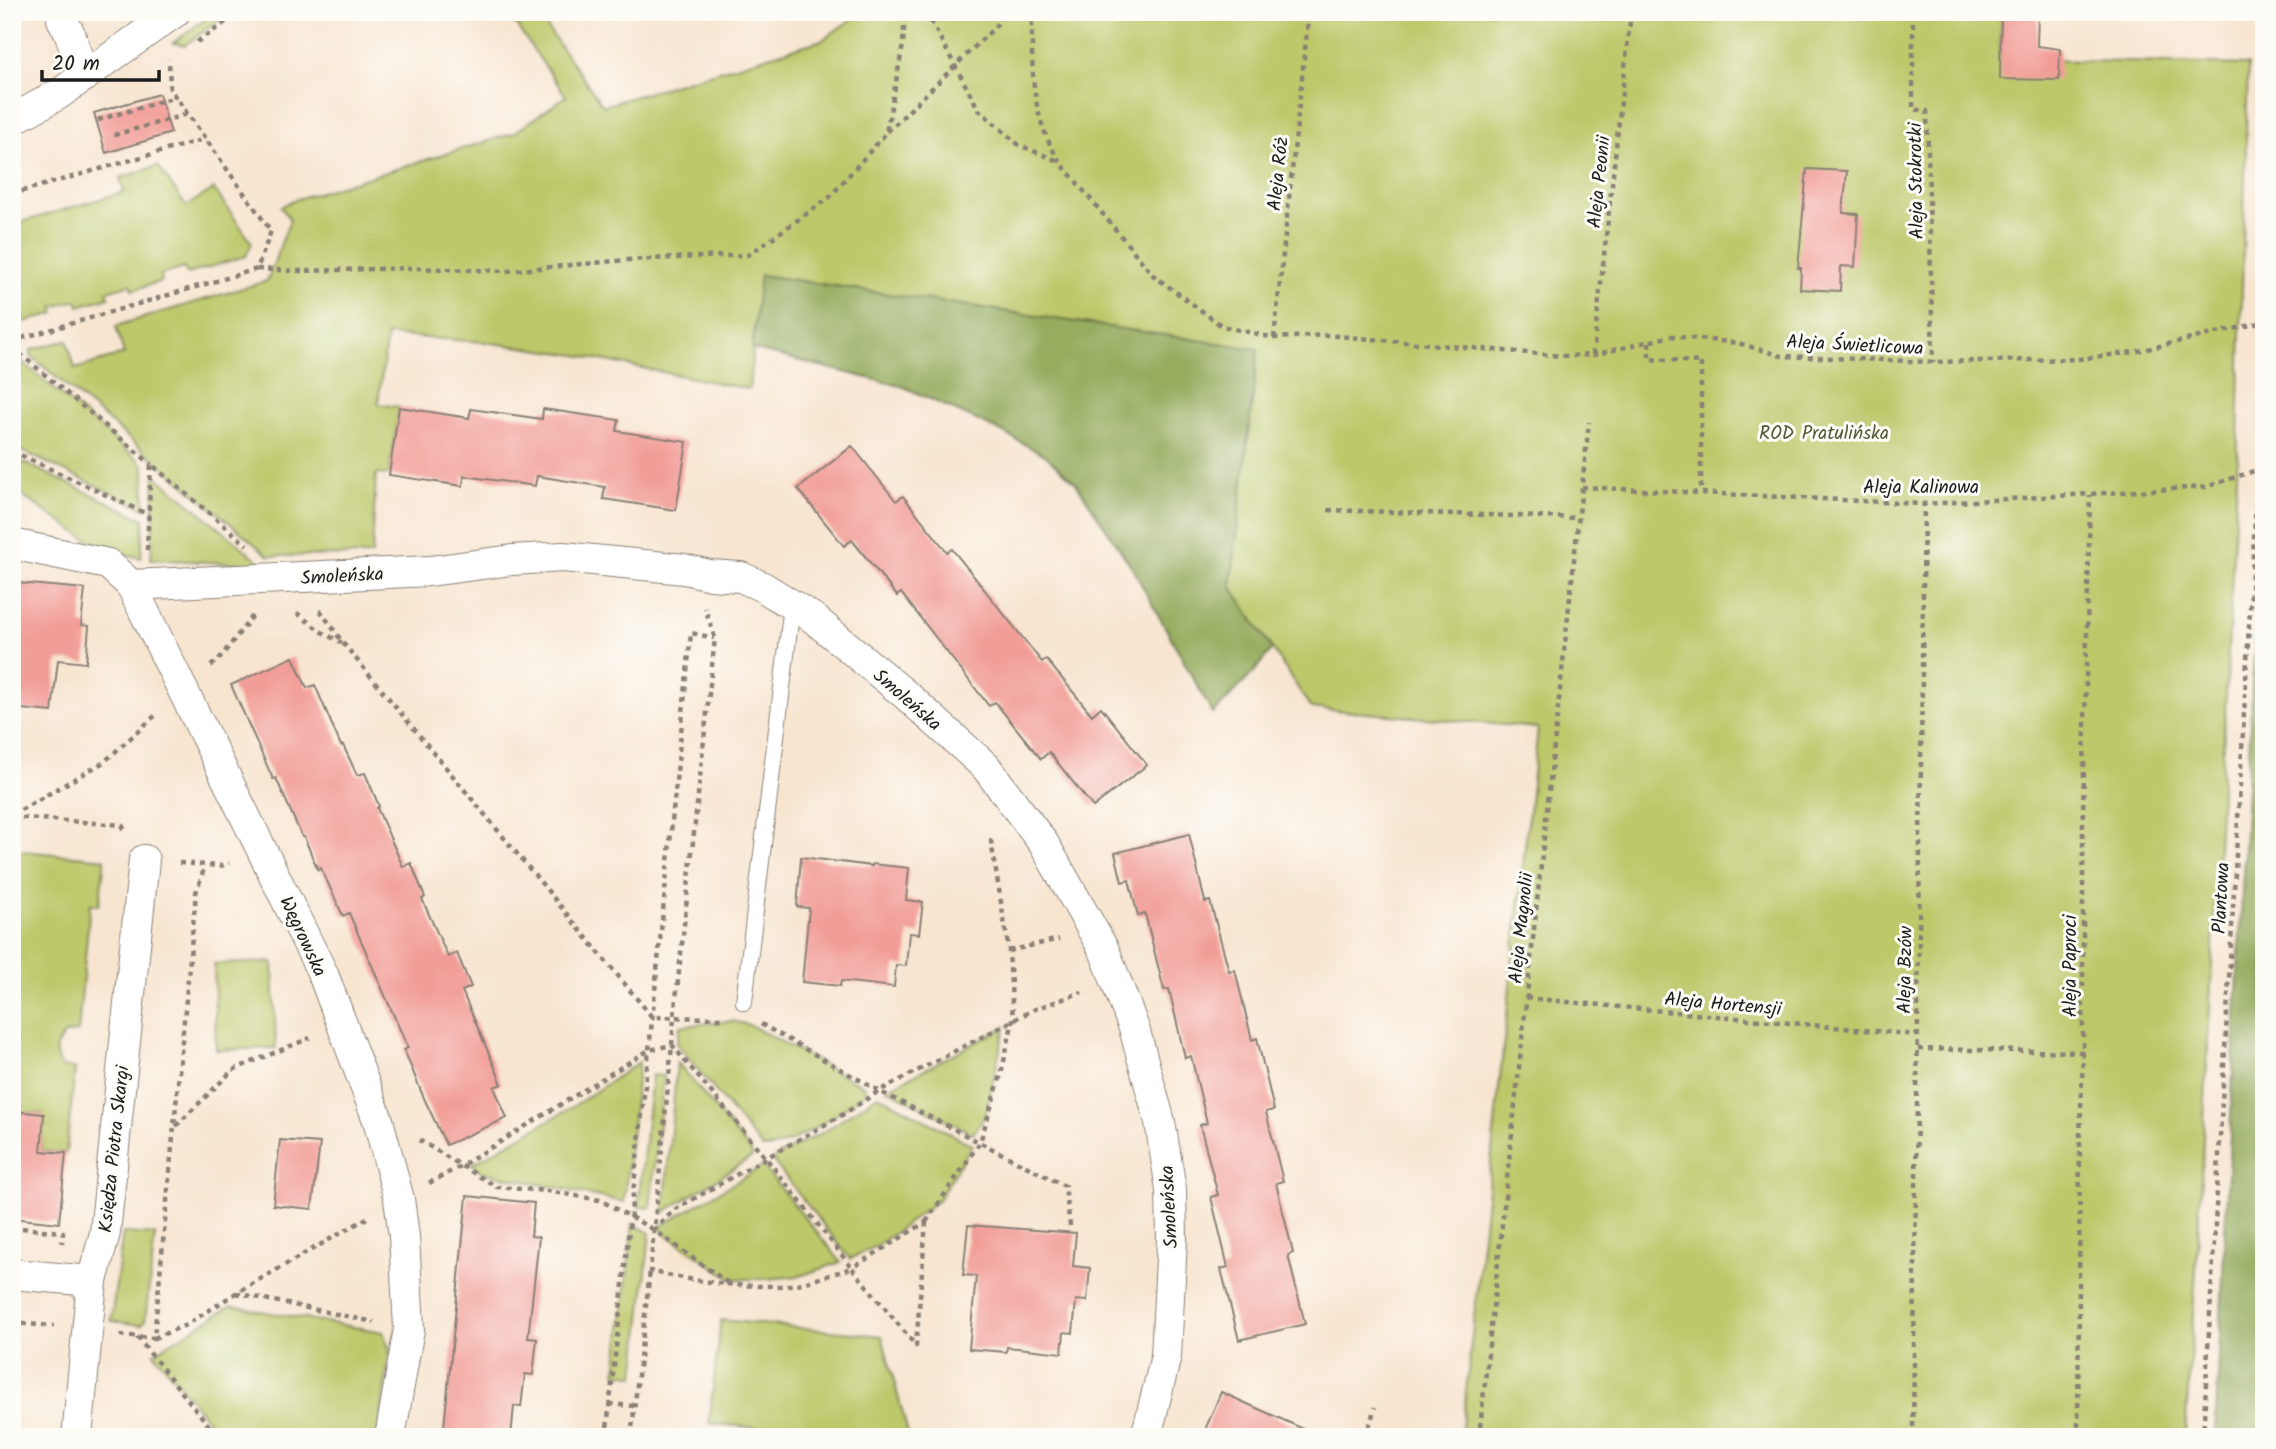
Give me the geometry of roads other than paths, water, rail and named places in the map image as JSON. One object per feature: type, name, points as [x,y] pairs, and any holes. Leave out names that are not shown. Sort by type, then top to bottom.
[{"type":"street","points":[[62,12],[62,19],[70,34],[83,77]]},
{"type":"street","points":[[12,120],[49,100],[176,12]]},
{"type":"street","name":"Węgrowska","points":[[12,544],[108,564],[142,585],[261,847],[323,974],[378,1120],[399,1199],[404,1236],[409,1329],[390,1437]]},
{"type":"street","name":"Smoleńska","points":[[142,585],[430,571],[512,560],[563,557],[741,577],[763,587],[813,618],[906,696],[986,767],[1044,844],[1104,950],[1134,1028],[1160,1122],[1171,1189],[1172,1238],[1166,1356],[1146,1437]]},
{"type":"street","name":"Księdza Piotra Skargi","points":[[77,1437],[92,1282],[105,1233],[144,860]]},
{"type":"street","points":[[12,1274],[92,1282]]},
{"type":"lane","points":[[744,1002],[792,605]]},
{"type":"park label","name":"ROD Pratulińska","points":[[1824,432]]}]
